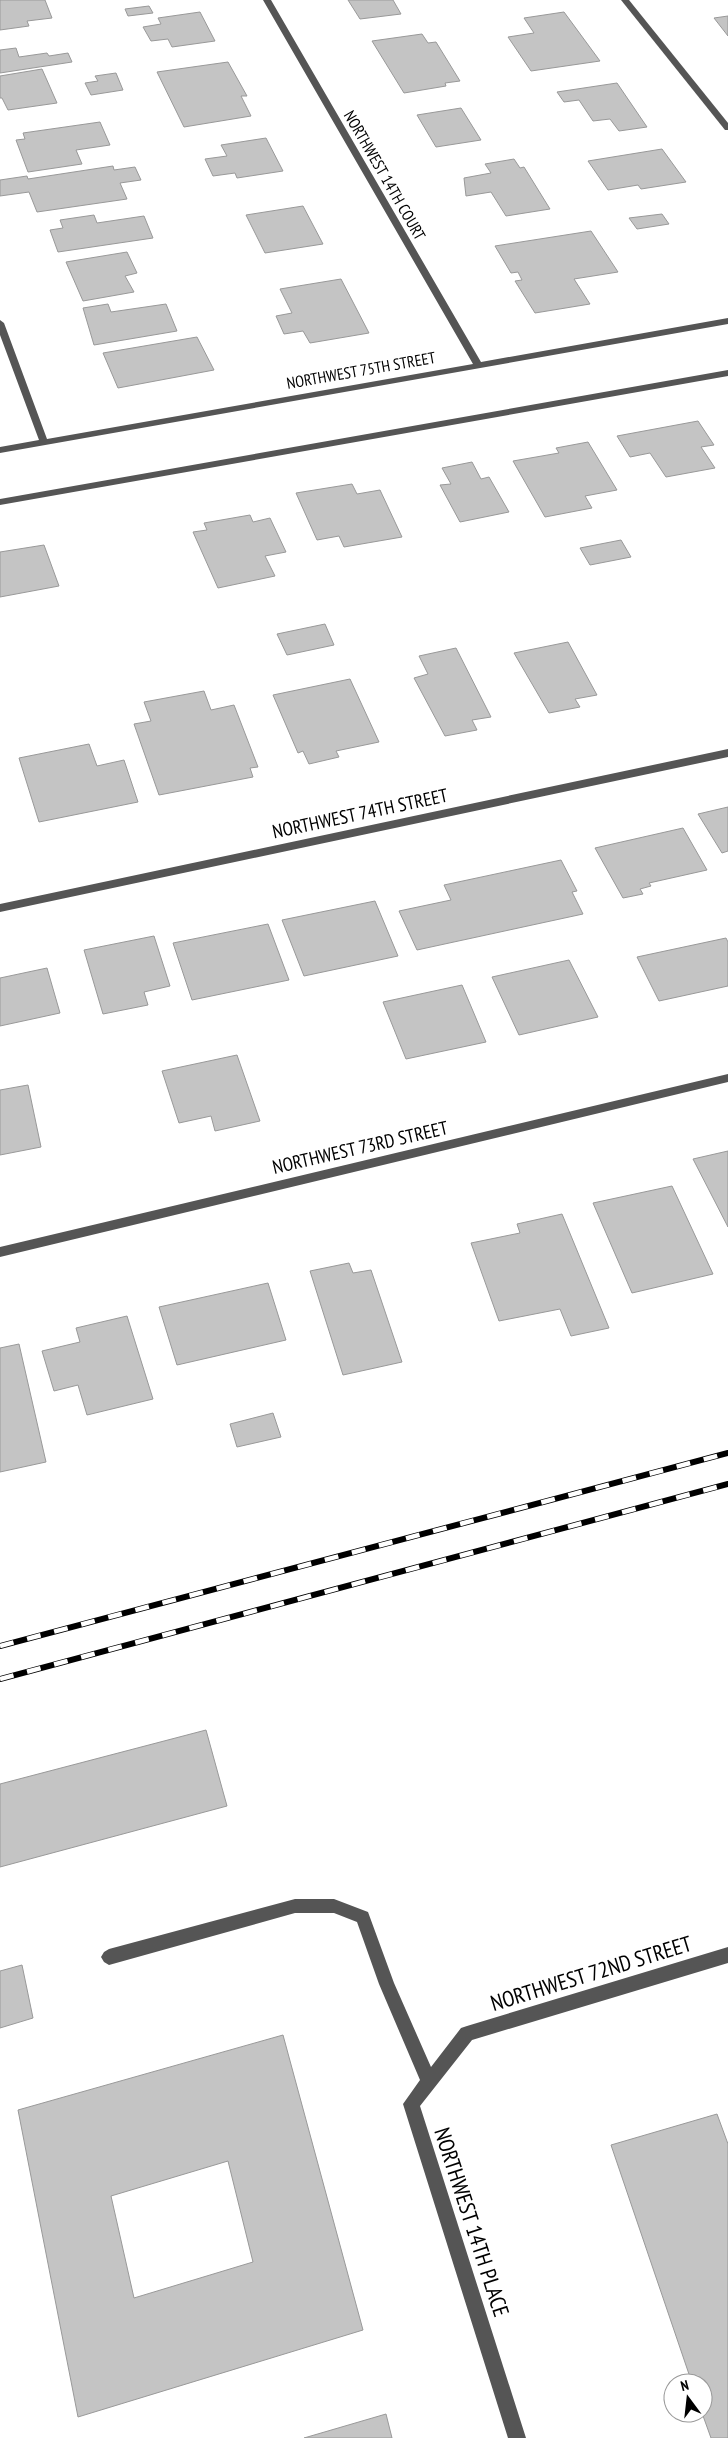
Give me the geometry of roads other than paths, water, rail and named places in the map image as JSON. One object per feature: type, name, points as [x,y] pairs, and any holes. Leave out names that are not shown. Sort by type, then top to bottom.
[{"type":"street","name":"NORTHWEST 14TH COURT","points":[[267,0],[478,365]]},
{"type":"street","points":[[625,0],[728,128]]},
{"type":"street","name":"NORTHWEST 75TH STREET","points":[[0,450],[728,321]]},
{"type":"street","points":[[0,324],[44,442]]},
{"type":"street","points":[[0,502],[728,373]]},
{"type":"street","name":"NORTHWEST 74TH STREET","points":[[0,908],[728,753]]},
{"type":"street","name":"NORTHWEST 73RD STREET","points":[[0,1252],[728,1078]]},
{"type":"street","points":[[109,1957],[295,1906],[334,1906],[363,1917],[387,1984],[429,2081]]},
{"type":"street","name":"NORTHWEST 72ND STREET","points":[[467,2034],[728,1955]]},
{"type":"street","name":"NORTHWEST 14TH PLACE","points":[[467,2034],[411,2104],[517,2438]]},
{"type":"railway","points":[[0,1646],[728,1453]]},
{"type":"railway","points":[[0,1679],[728,1484]]}]
